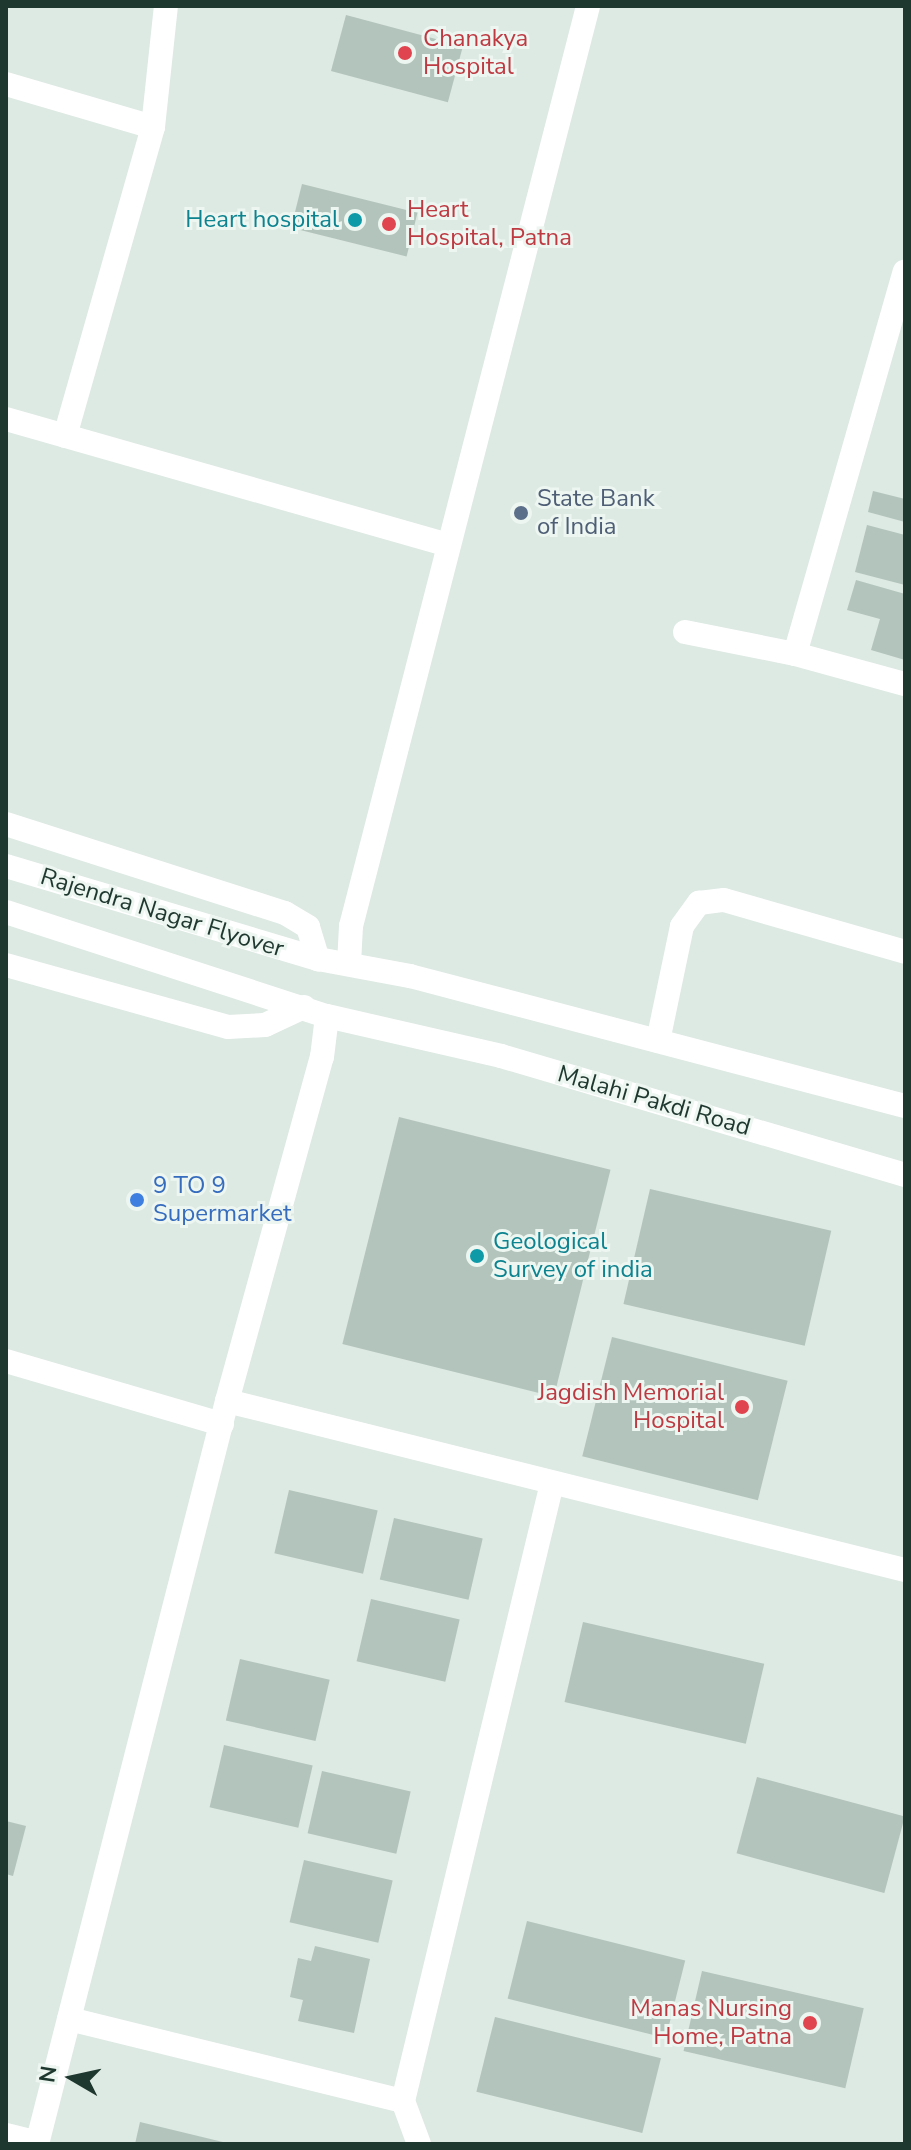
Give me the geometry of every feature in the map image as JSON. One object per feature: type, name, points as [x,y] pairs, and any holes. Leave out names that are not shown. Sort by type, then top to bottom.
[{"type":"street","points":[[65,436],[153,127],[166,6]]},
{"type":"street","points":[[349,964],[351,926],[588,6]]},
{"type":"street","points":[[6,84],[153,127]]},
{"type":"street","points":[[795,654],[905,271]]},
{"type":"street","points":[[6,419],[447,545]]},
{"type":"street","points":[[685,632],[795,654],[905,684]]},
{"type":"street","points":[[6,824],[285,913],[308,927],[318,959]]},
{"type":"street","name":"Rajendra Nagar Flyover","points":[[6,866],[318,959],[349,964],[658,1041],[905,1106]]},
{"type":"street","points":[[658,1041],[682,926],[699,903],[724,900],[905,952]]},
{"type":"street","name":"Rajendra Nagar Flyover","points":[[6,912],[327,1016]]},
{"type":"street","points":[[6,965],[228,1027],[265,1025],[304,1007]]},
{"type":"street","points":[[6,2135],[37,2144],[224,1412],[322,1057],[327,1016]]},
{"type":"street","name":"Malahi Pakdi Road","points":[[327,1016],[501,1056],[905,1175]]},
{"type":"street","points":[[6,1361],[552,1483],[905,1570]]},
{"type":"street","points":[[419,2144],[403,2101],[552,1483]]},
{"type":"street","points":[[69,2019],[403,2101]]},
{"type":"building","points":[[346,15],[463,46],[448,102],[331,71]]},
{"type":"building","name":"Heart hospital","points":[[302,184],[417,213],[407,256],[291,228]]},
{"type":"building","points":[[873,491],[905,499],[905,522],[868,512]]},
{"type":"building","points":[[867,525],[905,535],[905,585],[855,572]]},
{"type":"building","points":[[856,580],[905,594],[905,660],[871,650],[880,619],[847,610]]},
{"type":"building","name":"Geological Survey of india","points":[[399,1117],[611,1170],[554,1397],[342,1344]]},
{"type":"building","points":[[650,1189],[831,1231],[805,1346],[623,1304]]},
{"type":"building","points":[[612,1337],[788,1381],[758,1500],[582,1456]]},
{"type":"building","points":[[289,1490],[378,1510],[363,1574],[274,1553]]},
{"type":"building","points":[[394,1518],[483,1538],[468,1600],[380,1579]]},
{"type":"building","points":[[371,1599],[460,1619],[445,1682],[357,1661]]},
{"type":"building","points":[[583,1622],[764,1664],[746,1744],[565,1702]]},
{"type":"building","points":[[240,1659],[330,1680],[315,1741],[226,1720]]},
{"type":"building","points":[[224,1745],[313,1765],[298,1828],[210,1807]]},
{"type":"building","points":[[322,1771],[411,1791],[396,1854],[308,1833]]},
{"type":"building","points":[[757,1777],[905,1817],[884,1893],[737,1853]]},
{"type":"building","points":[[6,1821],[26,1826],[13,1876],[6,1874]]},
{"type":"building","points":[[304,1860],[393,1880],[378,1943],[290,1922]]},
{"type":"building","points":[[527,1921],[685,1960],[666,2038],[508,1999]]},
{"type":"building","points":[[315,1946],[370,1959],[354,2033],[298,2021],[303,2000],[290,1997],[298,1958],[311,1961]]},
{"type":"building","points":[[702,1971],[864,2008],[845,2088],[684,2051]]},
{"type":"building","points":[[495,2017],[661,2058],[642,2133],[476,2092]]},
{"type":"building","points":[[140,2122],[227,2143],[227,2144],[135,2144]]},
{"type":"place","name":"Chanakya Hospital","points":[[405,53]]},
{"type":"place","name":"Heart hospital","points":[[355,220]]},
{"type":"place","name":"Heart Hospital, Patna","points":[[389,224]]},
{"type":"place","name":"State Bank of India","points":[[521,513]]},
{"type":"place","name":"9 TO 9 Supermarket","points":[[137,1200]]},
{"type":"place","name":"Geological Survey of india","points":[[477,1256]]},
{"type":"place","name":"Jagdish Memorial Hospital","points":[[742,1407]]},
{"type":"place","name":"Manas Nursing Home, Patna","points":[[810,2023]]}]
